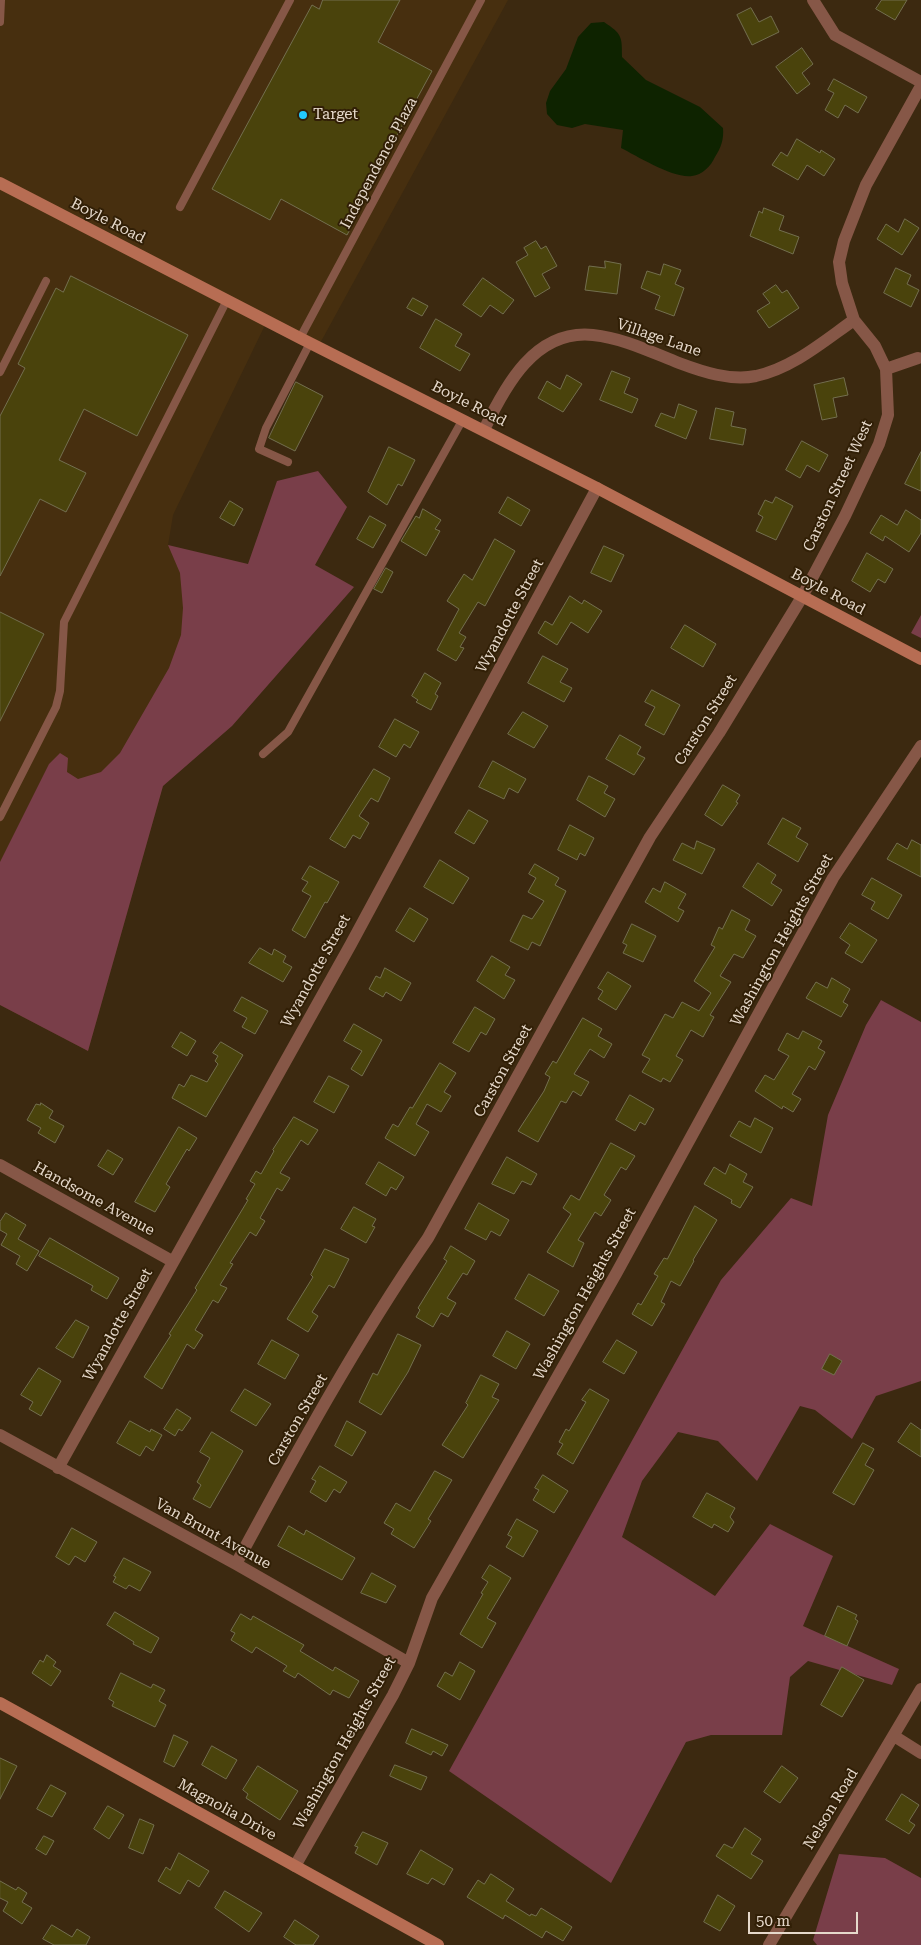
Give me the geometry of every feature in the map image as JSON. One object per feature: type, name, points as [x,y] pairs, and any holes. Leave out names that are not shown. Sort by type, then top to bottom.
[{"type":"street","points":[[813,0],[835,35],[921,84]]},
{"type":"street","name":"Carston Street West","points":[[802,597],[845,516],[879,444],[888,415],[886,369],[875,346],[854,320],[842,283],[840,262],[844,241],[866,185],[921,84]]},
{"type":"street","name":"Boyle Road","points":[[0,183],[305,341],[597,488],[921,659]]},
{"type":"street","name":"Village Lane","points":[[484,430],[513,376],[526,361],[543,348],[566,336],[592,334],[620,340],[693,368],[727,377],[755,376],[781,368],[811,351],[854,320]]},
{"type":"street","points":[[886,369],[918,358]]},
{"type":"street","name":"Wyandotte Street","points":[[58,1468],[172,1261],[351,944],[597,488]]},
{"type":"street","name":"Carston Street","points":[[236,1564],[349,1364],[400,1279],[428,1238],[650,837],[719,733],[802,597]]},
{"type":"street","name":"Washington Heights Street","points":[[295,1866],[409,1663],[432,1598],[617,1272],[833,878],[921,746]]},
{"type":"street","name":"Handsome Avenue","points":[[0,1165],[172,1261]]},
{"type":"street","name":"Van Brunt Avenue","points":[[0,1435],[236,1564],[409,1663]]},
{"type":"street","name":"Nelson Road","points":[[768,1945],[921,1689]]},
{"type":"street","name":"Magnolia Drive","points":[[0,1703],[438,1945]]},
{"type":"street","points":[[894,1736],[921,1753]]},
{"type":"lane","points":[[0,22],[1,0]]},
{"type":"lane","points":[[180,207],[290,0]]},
{"type":"lane","name":"Independence Plaza","points":[[288,462],[259,449],[266,428],[305,341],[481,0]]},
{"type":"lane","points":[[0,372],[46,281]]},
{"type":"lane","points":[[0,817],[56,707],[60,691],[64,622],[227,300]]},
{"type":"lane","points":[[263,754],[288,732],[463,419]]},
{"type":"shaded area","points":[[0,0],[508,0],[318,347],[267,321],[173,515],[168,545],[257,591],[163,786],[88,1051],[0,1005]]},
{"type":"shaded area","points":[[604,22],[620,36],[622,57],[646,80],[700,107],[723,128],[719,150],[706,170],[692,176],[684,176],[666,171],[621,148],[623,130],[585,124],[572,128],[557,125],[547,114],[546,103],[550,91],[566,69],[578,37],[591,23]]},
{"type":"shaded area","points":[[318,471],[347,507],[315,565],[354,587],[232,726],[163,786],[88,1051],[0,1005],[0,862],[49,764],[60,753],[68,758],[67,772],[78,779],[101,772],[120,753],[169,668],[181,635],[183,608],[180,573],[168,545],[248,564],[277,481]]},
{"type":"shaded area","points":[[921,615],[921,638],[911,633]]},
{"type":"shaded area","points":[[881,1000],[921,1022],[921,1381],[876,1396],[852,1439],[815,1410],[800,1406],[757,1481],[718,1441],[678,1432],[642,1481],[622,1537],[715,1596],[770,1524],[833,1556],[803,1626],[899,1669],[892,1685],[808,1661],[790,1677],[782,1735],[711,1735],[686,1742],[611,1883],[449,1771],[721,1280],[791,1198],[812,1206],[828,1115],[866,1025]]},
{"type":"shaded area","points":[[839,1854],[885,1858],[921,1878],[921,1945],[817,1945],[813,1940]]},
{"type":"building","points":[[323,0],[400,0],[378,42],[432,71],[354,214],[357,216],[347,235],[281,199],[270,220],[212,189],[312,5],[319,9]]},
{"type":"building","points":[[882,0],[907,0],[895,20],[876,9]]},
{"type":"building","points":[[751,8],[759,22],[771,16],[779,32],[752,45],[737,15]]},
{"type":"building","points":[[802,48],[813,64],[802,73],[810,84],[797,94],[776,67]]},
{"type":"building","points":[[834,79],[867,97],[858,113],[845,105],[838,118],[825,110],[834,93],[828,90]]},
{"type":"building","points":[[797,139],[820,153],[821,150],[835,159],[824,176],[807,165],[798,180],[772,165],[781,152],[787,156]]},
{"type":"building","points":[[764,208],[784,216],[779,230],[799,237],[793,254],[750,236],[759,211],[762,213]]},
{"type":"building","points":[[905,219],[919,228],[902,255],[877,239],[886,224],[898,232]]},
{"type":"building","points":[[536,241],[541,249],[546,246],[557,266],[542,274],[550,288],[535,297],[516,262],[528,255],[524,248]]},
{"type":"building","points":[[605,261],[621,264],[617,294],[585,290],[589,266],[605,268]]},
{"type":"building","points":[[664,264],[681,270],[675,284],[684,288],[674,316],[655,309],[660,296],[641,288],[647,271],[660,275]]},
{"type":"building","points":[[896,268],[911,275],[907,284],[919,290],[911,307],[884,293]]},
{"type":"building","points":[[71,276],[188,335],[137,436],[84,409],[59,460],[86,473],[66,512],[40,499],[0,576],[0,416],[25,368],[18,364],[56,288],[63,292]]},
{"type":"building","points":[[483,278],[514,300],[503,314],[490,305],[481,317],[463,305]]},
{"type":"building","points":[[776,285],[782,293],[787,290],[799,308],[769,328],[757,311],[770,303],[763,294]]},
{"type":"building","points":[[413,298],[428,306],[422,316],[407,308]]},
{"type":"building","points":[[436,319],[462,334],[455,346],[470,354],[460,371],[420,348]]},
{"type":"building","points":[[612,371],[630,378],[624,393],[638,399],[632,413],[600,400]]},
{"type":"building","points":[[567,375],[582,384],[563,412],[538,398],[547,381],[560,389]]},
{"type":"building","points":[[844,378],[848,395],[833,398],[837,417],[822,420],[814,385]]},
{"type":"building","points":[[296,382],[323,396],[295,451],[269,438]]},
{"type":"building","points":[[679,404],[697,411],[686,439],[655,426],[661,413],[674,418]]},
{"type":"building","points":[[716,408],[734,412],[731,426],[746,429],[743,445],[710,439]]},
{"type":"building","points":[[802,441],[828,455],[819,472],[807,465],[800,478],[786,470]]},
{"type":"building","points":[[389,447],[415,460],[402,486],[398,484],[387,505],[368,492]]},
{"type":"building","points":[[921,452],[921,491],[905,484]]},
{"type":"building","points":[[508,497],[530,510],[521,526],[499,513]]},
{"type":"building","points":[[776,497],[793,506],[776,540],[756,531],[763,517],[758,514],[765,500],[772,503]]},
{"type":"building","points":[[230,501],[243,509],[234,526],[220,518]]},
{"type":"building","points":[[423,509],[441,520],[435,529],[440,531],[426,556],[401,541],[416,516],[419,518]]},
{"type":"building","points":[[906,510],[921,520],[921,533],[909,552],[885,536],[883,541],[870,533],[881,515],[897,525]]},
{"type":"building","points":[[370,516],[386,525],[373,548],[357,539]]},
{"type":"building","points":[[495,539],[515,551],[485,606],[478,602],[459,633],[466,637],[460,647],[464,648],[456,661],[437,650],[459,609],[447,601],[464,574],[472,580]]},
{"type":"building","points":[[604,546],[624,555],[611,582],[591,573]]},
{"type":"building","points":[[867,553],[893,569],[885,583],[878,579],[870,592],[852,581]]},
{"type":"building","points":[[386,568],[393,572],[382,593],[374,589]]},
{"type":"building","points":[[570,596],[582,604],[584,600],[602,611],[588,633],[571,622],[557,645],[538,633],[545,621],[552,625]]},
{"type":"building","points":[[0,612],[44,634],[0,721]]},
{"type":"building","points":[[685,625],[716,644],[703,667],[671,648]]},
{"type":"building","points":[[543,656],[568,669],[560,682],[572,688],[564,702],[528,683]]},
{"type":"building","points":[[425,673],[441,683],[435,694],[438,696],[431,710],[416,702],[418,700],[412,696]]},
{"type":"building","points":[[652,690],[680,705],[664,735],[645,725],[655,707],[645,702]]},
{"type":"building","points":[[523,712],[548,726],[534,748],[508,734]]},
{"type":"building","points":[[395,719],[419,732],[410,748],[404,744],[396,757],[379,747]]},
{"type":"building","points":[[620,735],[641,747],[637,754],[645,758],[634,775],[606,759]]},
{"type":"building","points":[[493,761],[526,779],[518,793],[509,788],[504,799],[479,787]]},
{"type":"building","points":[[374,769],[390,778],[378,802],[371,798],[359,816],[369,823],[360,839],[353,835],[345,848],[330,839]]},
{"type":"building","points":[[589,776],[608,786],[604,793],[615,799],[605,817],[577,800]]},
{"type":"building","points":[[723,785],[740,795],[736,802],[738,803],[722,826],[705,815]]},
{"type":"building","points":[[469,810],[488,821],[474,844],[455,833]]},
{"type":"building","points":[[783,818],[801,828],[796,837],[808,844],[798,862],[768,844]]},
{"type":"building","points":[[570,825],[594,838],[585,856],[580,853],[577,860],[558,850]]},
{"type":"building","points":[[912,840],[921,845],[921,877],[887,859],[897,843],[907,849]]},
{"type":"building","points":[[697,841],[715,849],[702,874],[673,860],[682,843],[694,849]]},
{"type":"building","points":[[440,860],[469,878],[453,904],[424,887]]},
{"type":"building","points":[[758,863],[776,875],[771,883],[782,890],[772,906],[743,887]]},
{"type":"building","points":[[535,864],[559,878],[555,885],[566,891],[540,946],[532,942],[528,950],[510,941],[523,915],[532,919],[544,901],[528,892],[536,878],[529,874]]},
{"type":"building","points":[[310,866],[339,882],[327,903],[325,902],[305,938],[292,930],[311,896],[302,891],[308,882],[302,879]]},
{"type":"building","points":[[872,878],[902,895],[888,919],[871,909],[875,902],[862,895]]},
{"type":"building","points":[[665,882],[686,894],[678,908],[684,911],[678,922],[645,902],[653,888],[660,892]]},
{"type":"building","points":[[410,908],[428,919],[414,942],[396,931]]},
{"type":"building","points":[[732,910],[750,920],[745,930],[756,936],[743,958],[734,954],[720,976],[731,982],[710,1015],[714,1017],[703,1037],[691,1030],[676,1056],[683,1060],[670,1082],[663,1078],[661,1082],[642,1072],[650,1059],[642,1055],[665,1014],[673,1018],[682,1002],[699,1011],[711,993],[694,981],[715,947],[711,945],[719,927],[722,929]]},
{"type":"building","points":[[850,923],[877,940],[862,963],[845,953],[850,945],[840,938]]},
{"type":"building","points":[[632,924],[656,936],[643,962],[623,953],[627,945],[623,943]]},
{"type":"building","points":[[260,948],[272,955],[274,949],[286,956],[283,962],[292,967],[283,982],[249,963]]},
{"type":"building","points":[[492,956],[510,967],[505,975],[515,980],[504,999],[477,981]]},
{"type":"building","points":[[385,968],[411,983],[401,1001],[386,992],[383,997],[369,989],[376,976],[380,978]]},
{"type":"building","points":[[608,972],[631,986],[616,1010],[598,999],[603,991],[598,988]]},
{"type":"building","points":[[832,978],[850,989],[843,1002],[848,1005],[841,1017],[806,998],[816,982],[827,988]]},
{"type":"building","points":[[242,997],[268,1011],[255,1034],[242,1027],[247,1018],[234,1011]]},
{"type":"building","points":[[475,1007],[495,1019],[486,1035],[481,1032],[469,1052],[453,1043]]},
{"type":"building","points":[[583,1018],[602,1029],[598,1036],[612,1044],[604,1058],[590,1049],[574,1074],[589,1082],[581,1096],[573,1091],[566,1103],[561,1101],[538,1142],[518,1131],[544,1091],[550,1077],[545,1074],[553,1061],[556,1063]]},
{"type":"building","points":[[354,1024],[382,1040],[362,1076],[351,1069],[362,1051],[344,1041]]},
{"type":"building","points":[[803,1031],[822,1041],[818,1048],[825,1052],[815,1070],[809,1066],[792,1094],[801,1099],[793,1112],[783,1106],[782,1109],[755,1091],[765,1075],[774,1080],[789,1056],[778,1050],[787,1033],[798,1039]]},
{"type":"building","points":[[181,1032],[196,1041],[187,1056],[172,1047]]},
{"type":"building","points":[[221,1042],[243,1055],[206,1117],[172,1098],[179,1084],[184,1087],[191,1075],[207,1082],[218,1064],[215,1061],[218,1056],[213,1053]]},
{"type":"building","points":[[440,1063],[456,1073],[444,1092],[451,1096],[441,1112],[427,1104],[416,1124],[429,1132],[415,1156],[385,1138],[393,1124],[398,1127],[410,1107],[412,1108]]},
{"type":"building","points":[[329,1076],[349,1086],[334,1113],[314,1102]]},
{"type":"building","points":[[630,1095],[654,1109],[645,1125],[640,1122],[635,1131],[616,1120]]},
{"type":"building","points":[[41,1103],[53,1111],[49,1118],[64,1126],[55,1143],[38,1133],[41,1128],[27,1120],[36,1104],[40,1105]]},
{"type":"building","points":[[294,1117],[318,1130],[308,1145],[301,1140],[280,1173],[290,1178],[282,1191],[277,1188],[260,1218],[265,1221],[256,1236],[250,1232],[230,1263],[233,1264],[220,1285],[227,1288],[218,1303],[213,1300],[195,1330],[203,1335],[194,1349],[187,1344],[162,1389],[144,1377],[171,1335],[169,1334],[197,1290],[195,1288],[248,1200],[246,1199],[255,1184],[250,1181],[256,1171],[261,1174],[273,1150]]},
{"type":"building","points":[[755,1118],[773,1128],[761,1153],[730,1136],[739,1121],[750,1127]]},
{"type":"building","points":[[179,1127],[197,1138],[189,1151],[187,1149],[166,1184],[170,1187],[155,1212],[135,1202]]},
{"type":"building","points":[[611,1143],[635,1156],[626,1170],[621,1167],[604,1195],[611,1200],[601,1216],[595,1212],[578,1240],[584,1243],[573,1267],[547,1252],[571,1214],[563,1208],[571,1195],[579,1200]]},
{"type":"building","points":[[108,1150],[123,1159],[113,1175],[98,1166]]},
{"type":"building","points":[[507,1157],[537,1174],[531,1185],[522,1181],[514,1194],[492,1184]]},
{"type":"building","points":[[379,1162],[404,1177],[396,1190],[391,1187],[386,1196],[366,1184]]},
{"type":"building","points":[[730,1164],[747,1174],[743,1182],[753,1187],[740,1208],[731,1203],[732,1200],[704,1184],[714,1167],[725,1174]]},
{"type":"building","points":[[479,1203],[509,1220],[500,1236],[491,1231],[486,1240],[465,1229]]},
{"type":"building","points":[[695,1206],[717,1220],[680,1286],[671,1281],[661,1302],[665,1304],[652,1326],[632,1314],[638,1303],[641,1305],[658,1276],[654,1274],[664,1258],[667,1259]]},
{"type":"building","points":[[354,1207],[376,1219],[372,1226],[375,1227],[366,1243],[341,1229]]},
{"type":"building","points":[[6,1213],[26,1225],[18,1239],[39,1251],[27,1271],[16,1264],[20,1256],[1,1245],[7,1234],[0,1230],[0,1222]]},
{"type":"building","points":[[50,1238],[119,1278],[107,1299],[91,1290],[93,1286],[39,1256]]},
{"type":"building","points":[[451,1246],[475,1261],[467,1275],[463,1273],[447,1298],[456,1303],[448,1317],[441,1313],[433,1327],[416,1317],[420,1310],[418,1308],[447,1261],[444,1259]]},
{"type":"building","points":[[325,1249],[349,1259],[334,1288],[329,1285],[312,1312],[318,1316],[308,1332],[287,1319],[313,1277],[311,1275]]},
{"type":"building","points":[[529,1274],[559,1291],[544,1316],[515,1299]]},
{"type":"building","points":[[76,1320],[89,1327],[73,1358],[56,1348]]},
{"type":"building","points":[[507,1331],[530,1344],[516,1369],[493,1356]]},
{"type":"building","points":[[398,1334],[421,1345],[408,1372],[381,1415],[359,1402],[373,1373],[377,1375]]},
{"type":"building","points":[[272,1340],[299,1355],[285,1379],[258,1364]]},
{"type":"building","points":[[617,1340],[637,1352],[624,1374],[603,1362]]},
{"type":"building","points":[[830,1354],[842,1361],[834,1375],[822,1369]]},
{"type":"building","points":[[39,1368],[61,1381],[41,1416],[29,1409],[33,1402],[21,1395]]},
{"type":"building","points":[[481,1375],[499,1384],[492,1397],[499,1400],[463,1458],[442,1445],[468,1405],[466,1403]]},
{"type":"building","points":[[245,1389],[271,1404],[256,1426],[231,1411]]},
{"type":"building","points":[[590,1389],[609,1400],[573,1464],[557,1454],[563,1444],[559,1442],[566,1429],[569,1431],[586,1402],[582,1400]]},
{"type":"building","points":[[177,1409],[191,1418],[182,1431],[179,1429],[175,1436],[164,1429]]},
{"type":"building","points":[[130,1421],[150,1432],[151,1429],[162,1435],[153,1451],[146,1446],[140,1456],[117,1443]]},
{"type":"building","points":[[347,1421],[366,1432],[352,1456],[335,1446]]},
{"type":"building","points":[[911,1423],[921,1430],[921,1457],[898,1442]]},
{"type":"building","points":[[212,1432],[243,1451],[210,1508],[193,1499],[201,1485],[197,1482],[210,1458],[200,1452]]},
{"type":"building","points":[[863,1443],[874,1449],[865,1465],[874,1470],[854,1505],[833,1493]]},
{"type":"building","points":[[320,1466],[347,1482],[340,1493],[334,1489],[326,1502],[310,1492],[316,1481],[312,1479]]},
{"type":"building","points":[[435,1471],[452,1480],[428,1519],[431,1521],[414,1548],[391,1534],[394,1529],[384,1523],[396,1503],[410,1511]]},
{"type":"building","points":[[543,1475],[568,1491],[554,1513],[533,1500],[539,1490],[535,1488]]},
{"type":"building","points":[[707,1493],[735,1508],[730,1517],[734,1522],[728,1532],[714,1524],[712,1528],[693,1517]]},
{"type":"building","points":[[517,1519],[538,1531],[523,1557],[506,1547],[512,1537],[508,1535]]},
{"type":"building","points":[[289,1526],[304,1535],[306,1530],[355,1558],[342,1580],[278,1546]]},
{"type":"building","points":[[72,1528],[97,1542],[85,1562],[75,1556],[69,1565],[56,1557]]},
{"type":"building","points":[[124,1558],[151,1572],[140,1591],[129,1585],[126,1589],[113,1582],[116,1577],[114,1576]]},
{"type":"building","points":[[490,1565],[511,1578],[487,1618],[496,1623],[482,1648],[460,1634],[483,1594],[481,1593],[488,1582],[482,1578]]},
{"type":"building","points":[[372,1573],[396,1586],[386,1603],[361,1593]]},
{"type":"building","points":[[838,1606],[857,1615],[855,1619],[858,1621],[847,1646],[825,1636]]},
{"type":"building","points":[[115,1612],[159,1638],[151,1653],[133,1644],[134,1642],[107,1625]]},
{"type":"building","points":[[241,1614],[251,1620],[253,1616],[304,1645],[300,1651],[333,1671],[335,1667],[359,1681],[349,1698],[333,1690],[330,1695],[298,1673],[295,1678],[283,1671],[287,1666],[256,1647],[252,1653],[231,1640],[235,1633],[231,1631]]},
{"type":"building","points":[[47,1655],[56,1662],[53,1666],[61,1671],[51,1686],[32,1673],[40,1660],[43,1662]]},
{"type":"building","points":[[460,1662],[475,1671],[460,1700],[437,1686],[445,1672],[452,1676]]},
{"type":"building","points":[[842,1667],[864,1680],[842,1717],[821,1705]]},
{"type":"building","points":[[121,1673],[151,1688],[153,1684],[165,1690],[159,1701],[166,1705],[155,1727],[112,1706],[114,1702],[109,1699]]},
{"type":"building","points":[[412,1729],[448,1745],[442,1756],[433,1751],[431,1755],[406,1743]]},
{"type":"building","points":[[174,1735],[188,1742],[174,1767],[164,1762]]},
{"type":"building","points":[[212,1746],[237,1760],[226,1779],[202,1765]]},
{"type":"building","points":[[0,1758],[17,1766],[0,1799]]},
{"type":"building","points":[[395,1765],[427,1777],[421,1790],[390,1776]]},
{"type":"building","points":[[258,1766],[298,1791],[280,1820],[246,1798],[248,1794],[243,1790]]},
{"type":"building","points":[[782,1766],[798,1778],[780,1803],[764,1792]]},
{"type":"building","points":[[51,1785],[66,1793],[52,1817],[37,1809]]},
{"type":"building","points":[[902,1794],[919,1805],[909,1821],[915,1825],[909,1834],[886,1820]]},
{"type":"building","points":[[108,1806],[124,1815],[109,1839],[94,1829]]},
{"type":"building","points":[[140,1819],[154,1825],[143,1854],[129,1848]]},
{"type":"building","points":[[745,1828],[761,1839],[751,1854],[763,1861],[751,1879],[716,1856],[724,1844],[732,1848]]},
{"type":"building","points":[[363,1832],[388,1843],[377,1865],[355,1853],[358,1847],[355,1846]]},
{"type":"building","points":[[44,1836],[54,1841],[46,1855],[36,1849]]},
{"type":"building","points":[[421,1850],[453,1869],[444,1885],[432,1878],[428,1884],[407,1874]]},
{"type":"building","points":[[179,1853],[209,1871],[199,1887],[188,1880],[180,1894],[158,1881],[166,1867],[170,1870]]},
{"type":"building","points":[[491,1874],[514,1889],[506,1901],[530,1916],[531,1914],[536,1916],[541,1908],[572,1927],[563,1941],[546,1931],[542,1938],[505,1915],[503,1919],[467,1897],[478,1880],[484,1884]]},
{"type":"building","points":[[0,1881],[16,1890],[18,1887],[27,1893],[22,1902],[32,1908],[22,1924],[3,1911],[8,1902],[0,1898]]},
{"type":"building","points":[[225,1891],[262,1913],[249,1932],[215,1908]]},
{"type":"building","points":[[718,1895],[735,1906],[720,1931],[704,1922]]},
{"type":"building","points":[[295,1920],[319,1936],[313,1945],[296,1945],[284,1937]]},
{"type":"building","points":[[52,1925],[72,1937],[77,1929],[90,1937],[86,1945],[54,1945],[43,1939]]},
{"type":"place","name":"Target","points":[[303,115]]}]
